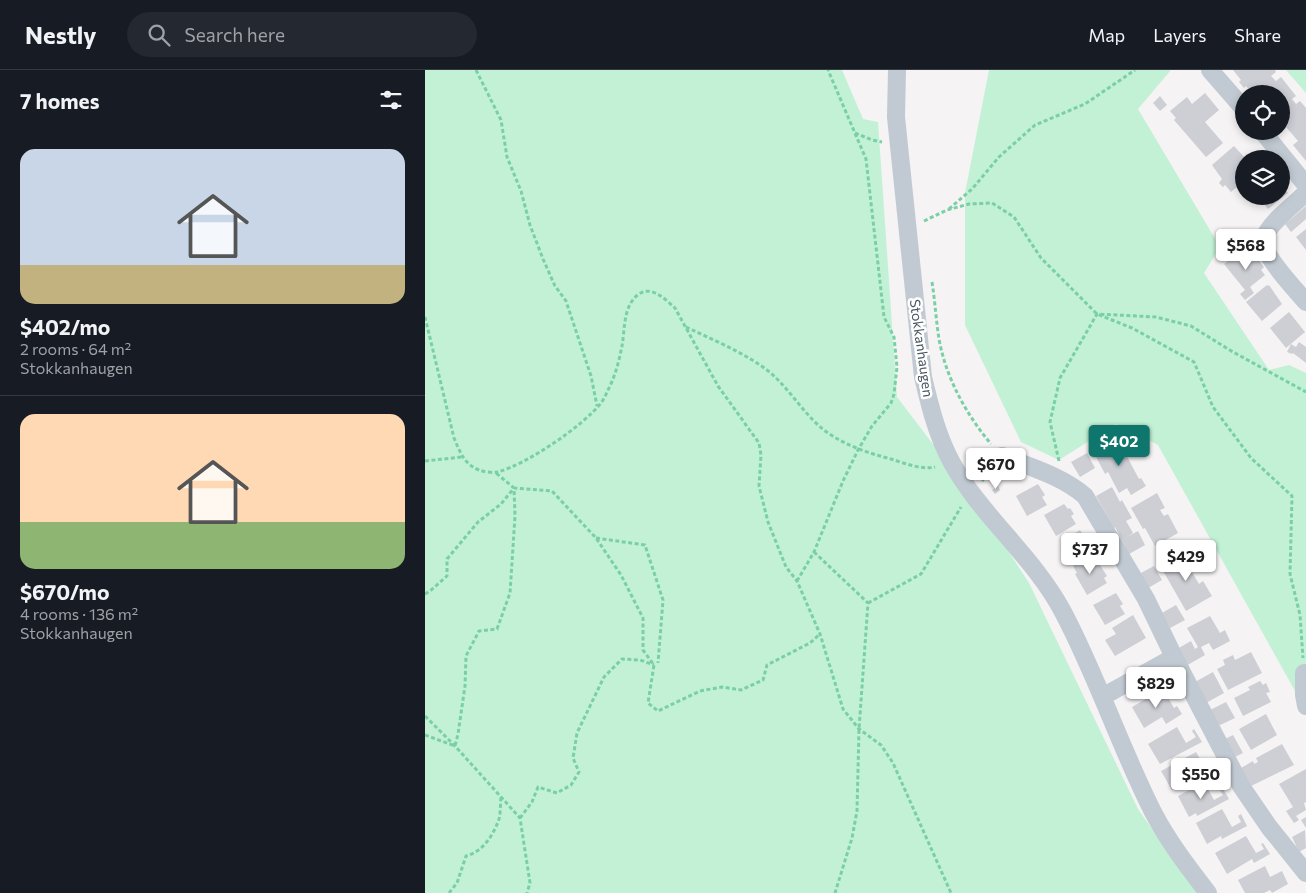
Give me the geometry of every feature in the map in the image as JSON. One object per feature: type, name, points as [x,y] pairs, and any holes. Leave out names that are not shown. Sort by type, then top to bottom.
[{"type":"street","name":"Stokkanhaugen","points":[[897,70],[896,117],[923,377],[944,447],[952,464],[1050,592],[1062,611],[1153,811],[1183,861],[1209,893]]},
{"type":"street","points":[[1210,70],[1235,99]]},
{"type":"street","points":[[1269,140],[1306,185]]},
{"type":"street","points":[[1306,194],[1281,216],[1264,238],[1269,256],[1306,302]]},
{"type":"street","points":[[1002,456],[1063,481],[1077,489],[1092,505],[1146,599],[1241,786],[1269,827],[1306,873]]},
{"type":"street","points":[[1102,697],[1174,657]]},
{"type":"street","points":[[1304,673],[1306,706]]},
{"type":"path","points":[[476,70],[501,120],[507,157],[521,191],[530,225],[543,260],[555,286],[566,301],[591,376],[597,407]]},
{"type":"path","points":[[797,581],[814,552],[858,450],[872,426],[891,404],[897,367],[894,337],[884,317],[866,159],[828,70]]},
{"type":"path","points":[[947,210],[972,189],[999,157],[1035,126],[1085,104],[1135,70]]},
{"type":"path","points":[[854,133],[883,142],[898,140]]},
{"type":"path","points":[[923,212],[924,222],[947,210],[969,204],[992,204],[1014,217],[1041,258],[1097,314],[1132,328],[1194,362],[1213,407],[1251,458],[1293,496],[1290,574],[1300,615],[1304,673]]},
{"type":"path","points":[[868,603],[921,574],[971,490],[1002,456],[989,442],[967,410],[953,383],[940,340],[932,281]]},
{"type":"path","points":[[425,317],[454,438],[462,457],[477,469],[496,472],[529,458],[562,437],[597,407],[609,388],[615,373],[622,344],[625,318],[634,298],[641,292],[649,291],[658,294],[675,308],[718,386],[759,443],[761,454],[759,486],[764,509],[786,567],[797,581],[820,634],[843,709],[859,728],[881,745],[893,764],[951,893]]},
{"type":"path","points":[[1097,314],[1156,317],[1191,326],[1233,352],[1306,392]]},
{"type":"path","points":[[1063,481],[1050,422],[1059,378],[1097,314]]},
{"type":"path","points":[[685,327],[742,355],[765,369],[781,383],[827,433],[858,450],[907,464],[931,468],[952,464]]},
{"type":"path","points":[[425,328],[430,333]]},
{"type":"path","points":[[425,461],[462,457]]},
{"type":"path","points":[[496,472],[514,488],[552,491],[595,538],[621,575],[643,618],[643,650],[656,664]]},
{"type":"path","points":[[425,594],[447,576],[447,559],[478,522],[501,504],[514,488]]},
{"type":"path","points":[[455,746],[465,686],[466,656],[479,631],[497,629],[510,593],[515,516],[514,488]]},
{"type":"path","points":[[595,538],[645,545],[663,600],[656,664],[648,703],[658,711],[700,691],[721,687],[741,690],[763,680],[767,665],[810,643],[820,634]]},
{"type":"path","points":[[814,552],[868,603]]},
{"type":"path","points":[[835,893],[852,838],[857,811],[859,728],[868,603]]},
{"type":"path","points":[[521,818],[532,802],[538,787],[557,793],[571,785],[579,772],[573,758],[577,733],[604,677],[623,659],[640,660],[656,664]]},
{"type":"path","points":[[425,716],[521,818],[530,883],[527,893]]},
{"type":"path","points":[[425,735],[455,746]]},
{"type":"path","points":[[449,893],[457,883],[466,856],[476,854],[486,843],[499,820],[501,796]]},
{"type":"green space","points":[[425,70],[842,70],[863,119],[878,122],[897,397],[974,498],[1029,583],[1138,809],[1197,893],[425,893]]},
{"type":"green space","points":[[989,70],[1171,70],[1138,109],[1220,247],[1204,273],[1269,370],[1289,365],[1306,373],[1306,664],[1295,691],[1158,445],[1116,424],[1059,460],[1021,442],[965,325],[965,193]]},
{"type":"green space","points":[[1286,70],[1306,70],[1306,93]]},
{"type":"building","points":[[1233,70],[1275,70],[1276,72],[1271,76],[1276,81],[1281,77],[1287,85],[1242,85],[1239,82],[1241,80]]},
{"type":"building","points":[[1290,88],[1296,96],[1292,99],[1296,104],[1300,101],[1306,108],[1306,161],[1293,145],[1298,141],[1290,132]]},
{"type":"building","points":[[1205,93],[1219,110],[1205,122],[1223,143],[1206,157],[1174,120],[1176,118],[1170,111],[1187,97],[1192,104]]},
{"type":"building","points":[[1160,96],[1167,105],[1160,111],[1153,103]]},
{"type":"building","points":[[1234,146],[1238,150],[1235,150],[1235,189],[1231,192],[1225,185],[1223,187],[1219,183],[1222,179],[1212,165]]},
{"type":"building","points":[[1265,205],[1273,205],[1268,209]]},
{"type":"building","points":[[1306,206],[1306,219],[1291,232],[1285,224]]},
{"type":"building","points":[[1306,229],[1306,250],[1296,237]]},
{"type":"building","points":[[1244,249],[1250,257],[1253,254],[1264,267],[1261,270],[1265,275],[1250,287],[1254,293],[1245,300],[1240,294],[1245,290],[1224,264]]},
{"type":"building","points":[[1269,285],[1282,304],[1262,321],[1246,302]]},
{"type":"building","points":[[1289,312],[1305,332],[1286,348],[1270,328]]},
{"type":"building","points":[[1299,342],[1306,347],[1306,363],[1293,353],[1287,352],[1291,344],[1296,347]]},
{"type":"building","points":[[1117,438],[1139,479],[1141,478],[1146,486],[1131,495],[1127,488],[1119,493],[1108,472],[1105,474],[1093,451]]},
{"type":"building","points":[[1087,453],[1095,468],[1080,477],[1071,462]]},
{"type":"building","points":[[1038,484],[1045,495],[1042,497],[1047,505],[1027,516],[1016,496]]},
{"type":"building","points":[[998,486],[1000,490],[995,494],[992,490]]},
{"type":"building","points":[[1112,487],[1132,518],[1126,521],[1133,533],[1127,537],[1138,531],[1145,545],[1129,554],[1096,496]]},
{"type":"building","points":[[1157,493],[1165,508],[1160,510],[1164,516],[1168,514],[1178,533],[1155,546],[1131,508]]},
{"type":"building","points":[[1064,504],[1074,514],[1071,516],[1076,524],[1056,536],[1044,515]]},
{"type":"building","points":[[1080,530],[1085,538],[1088,537],[1095,549],[1072,562],[1061,542]]},
{"type":"building","points":[[1193,550],[1197,556],[1191,560],[1196,569],[1192,572],[1199,584],[1203,581],[1212,596],[1186,611],[1162,569]]},
{"type":"building","points":[[1091,556],[1095,563],[1098,562],[1107,576],[1104,578],[1107,583],[1087,595],[1075,574],[1077,573],[1073,566]]},
{"type":"building","points":[[1154,566],[1162,580],[1148,588],[1139,574]]},
{"type":"building","points":[[1116,593],[1123,604],[1120,606],[1125,614],[1105,625],[1093,605]]},
{"type":"building","points":[[1176,605],[1185,620],[1170,628],[1162,613]]},
{"type":"building","points":[[1133,615],[1146,638],[1115,656],[1105,640],[1116,634],[1112,628]]},
{"type":"building","points":[[1210,616],[1220,633],[1225,630],[1230,641],[1213,650],[1209,643],[1201,647],[1205,655],[1186,666],[1177,649],[1191,641],[1195,649],[1198,647],[1187,628]]},
{"type":"building","points":[[1251,652],[1262,673],[1228,690],[1217,669],[1225,665],[1223,660],[1233,655],[1235,660]]},
{"type":"building","points":[[1213,672],[1224,693],[1206,703],[1195,682]]},
{"type":"building","points":[[1260,681],[1263,685],[1266,683],[1270,692],[1266,693],[1271,702],[1243,716],[1234,698],[1250,690],[1248,687]]},
{"type":"building","points":[[1163,689],[1174,708],[1177,706],[1182,714],[1166,724],[1162,717],[1144,728],[1132,707]]},
{"type":"building","points":[[1226,702],[1235,718],[1218,726],[1210,710]]},
{"type":"building","points":[[1266,714],[1277,735],[1251,750],[1239,729]]},
{"type":"building","points":[[1177,727],[1186,743],[1196,737],[1192,731],[1194,729],[1202,742],[1160,764],[1148,744]]},
{"type":"building","points":[[1233,735],[1243,753],[1235,757],[1225,739]]},
{"type":"building","points":[[1282,744],[1294,765],[1251,786],[1241,768],[1253,761],[1254,764],[1258,762],[1256,758]]},
{"type":"building","points":[[1196,752],[1203,764],[1209,760],[1215,771],[1202,778],[1200,774],[1172,790],[1161,771]]},
{"type":"building","points":[[1306,769],[1306,802],[1304,803],[1306,810],[1296,816],[1299,820],[1294,823],[1286,811],[1293,807],[1279,784]]},
{"type":"building","points":[[1204,782],[1214,800],[1223,795],[1219,789],[1222,787],[1229,799],[1197,816],[1196,813],[1189,817],[1178,796]]},
{"type":"building","points":[[1222,809],[1232,827],[1241,822],[1238,816],[1241,814],[1247,826],[1222,839],[1221,836],[1207,844],[1196,823]]},
{"type":"building","points":[[1306,817],[1306,828],[1301,820]]},
{"type":"building","points":[[1305,830],[1306,848],[1299,852],[1292,837]]},
{"type":"building","points":[[1246,836],[1256,853],[1264,849],[1261,844],[1263,843],[1270,854],[1254,863],[1252,859],[1227,874],[1215,853]]},
{"type":"building","points":[[1265,866],[1270,877],[1282,871],[1288,884],[1272,893],[1270,890],[1264,893],[1245,893],[1238,880]]}]
